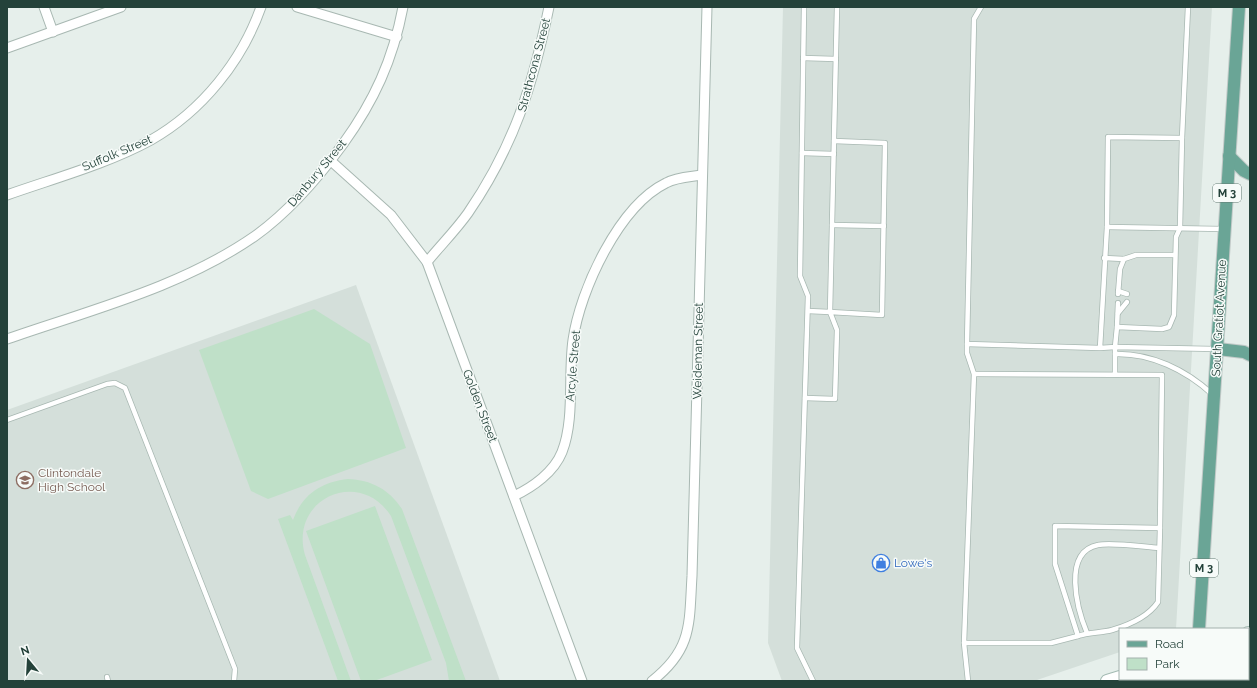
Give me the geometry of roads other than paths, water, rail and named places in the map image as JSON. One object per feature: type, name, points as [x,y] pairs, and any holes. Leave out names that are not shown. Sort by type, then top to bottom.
[{"type":"main road","name":"South Gratiot Avenue","points":[[1199,628],[1218,349],[1238,7]]},
{"type":"main road","points":[[1229,156],[1250,174]]},
{"type":"main road","points":[[1218,349],[1244,352],[1250,355]]},
{"type":"main road","points":[[1249,667],[1250,653]]},
{"type":"main road","points":[[1107,681],[1119,677]]},
{"type":"street","points":[[44,7],[53,32]]},
{"type":"street","points":[[7,48],[121,7]]},
{"type":"street","name":"Suffolk Street","points":[[7,195],[109,158],[151,140],[174,125],[192,110],[220,81],[243,49],[261,7]]},
{"type":"street","points":[[297,7],[397,37]]},
{"type":"street","name":"Danbury Street","points":[[7,339],[160,285],[200,268],[230,252],[280,216],[305,191],[331,161],[359,121],[377,89],[397,37],[403,7]]},
{"type":"street","name":"Strathcona Street","points":[[427,262],[467,214],[503,155],[522,111],[532,80],[549,7]]},
{"type":"street","name":"Weideman Street","points":[[652,681],[666,670],[678,655],[686,639],[689,624],[692,576],[707,7]]},
{"type":"street","name":"Golden Street","points":[[331,161],[391,215],[427,262],[582,681]]},
{"type":"street","name":"Arcyle Street","points":[[514,496],[535,484],[551,469],[562,452],[567,435],[571,358],[576,325],[583,300],[600,259],[616,232],[634,210],[651,193],[674,180],[702,175]]},
{"type":"lane","points":[[804,7],[800,276],[808,296],[808,312],[797,648],[813,681]]},
{"type":"lane","points":[[805,398],[835,399],[837,330],[830,312],[837,7]]},
{"type":"lane","points":[[968,681],[964,643],[974,374],[967,353],[967,344],[974,19],[982,7]]},
{"type":"lane","points":[[1117,327],[1162,329],[1169,327],[1174,315],[1176,237],[1180,228],[1182,138],[1188,7]]},
{"type":"lane","points":[[803,58],[836,59]]},
{"type":"lane","points":[[1100,348],[1107,226],[1108,137],[1182,138]]},
{"type":"lane","points":[[808,312],[882,314],[885,143],[834,141]]},
{"type":"lane","points":[[802,153],[834,154]]},
{"type":"lane","points":[[832,224],[884,226]]},
{"type":"lane","points":[[1107,226],[1224,229]]},
{"type":"lane","points":[[1104,258],[1124,259],[1136,255],[1175,255]]},
{"type":"lane","points":[[1120,293],[1120,269],[1124,259]]},
{"type":"lane","points":[[1115,374],[1115,347],[1120,303],[1118,313]]},
{"type":"lane","points":[[967,344],[1100,348],[1218,349]]},
{"type":"lane","points":[[1115,354],[1127,354],[1154,359],[1193,378],[1215,396]]},
{"type":"lane","points":[[964,643],[1052,643],[1087,633],[1112,630],[1137,620],[1152,611],[1158,602],[1162,375],[974,374]]},
{"type":"lane","points":[[7,420],[107,384],[115,383],[125,388],[235,669],[234,681]]},
{"type":"lane","points":[[1078,636],[1055,564],[1056,526],[1160,528]]},
{"type":"lane","points":[[1087,633],[1078,607],[1076,569],[1082,553],[1087,548],[1100,544],[1159,548]]},
{"type":"place","name":"Clintondale High School","points":[[25,480]]},
{"type":"place","name":"Lowe's","points":[[881,563]]}]
